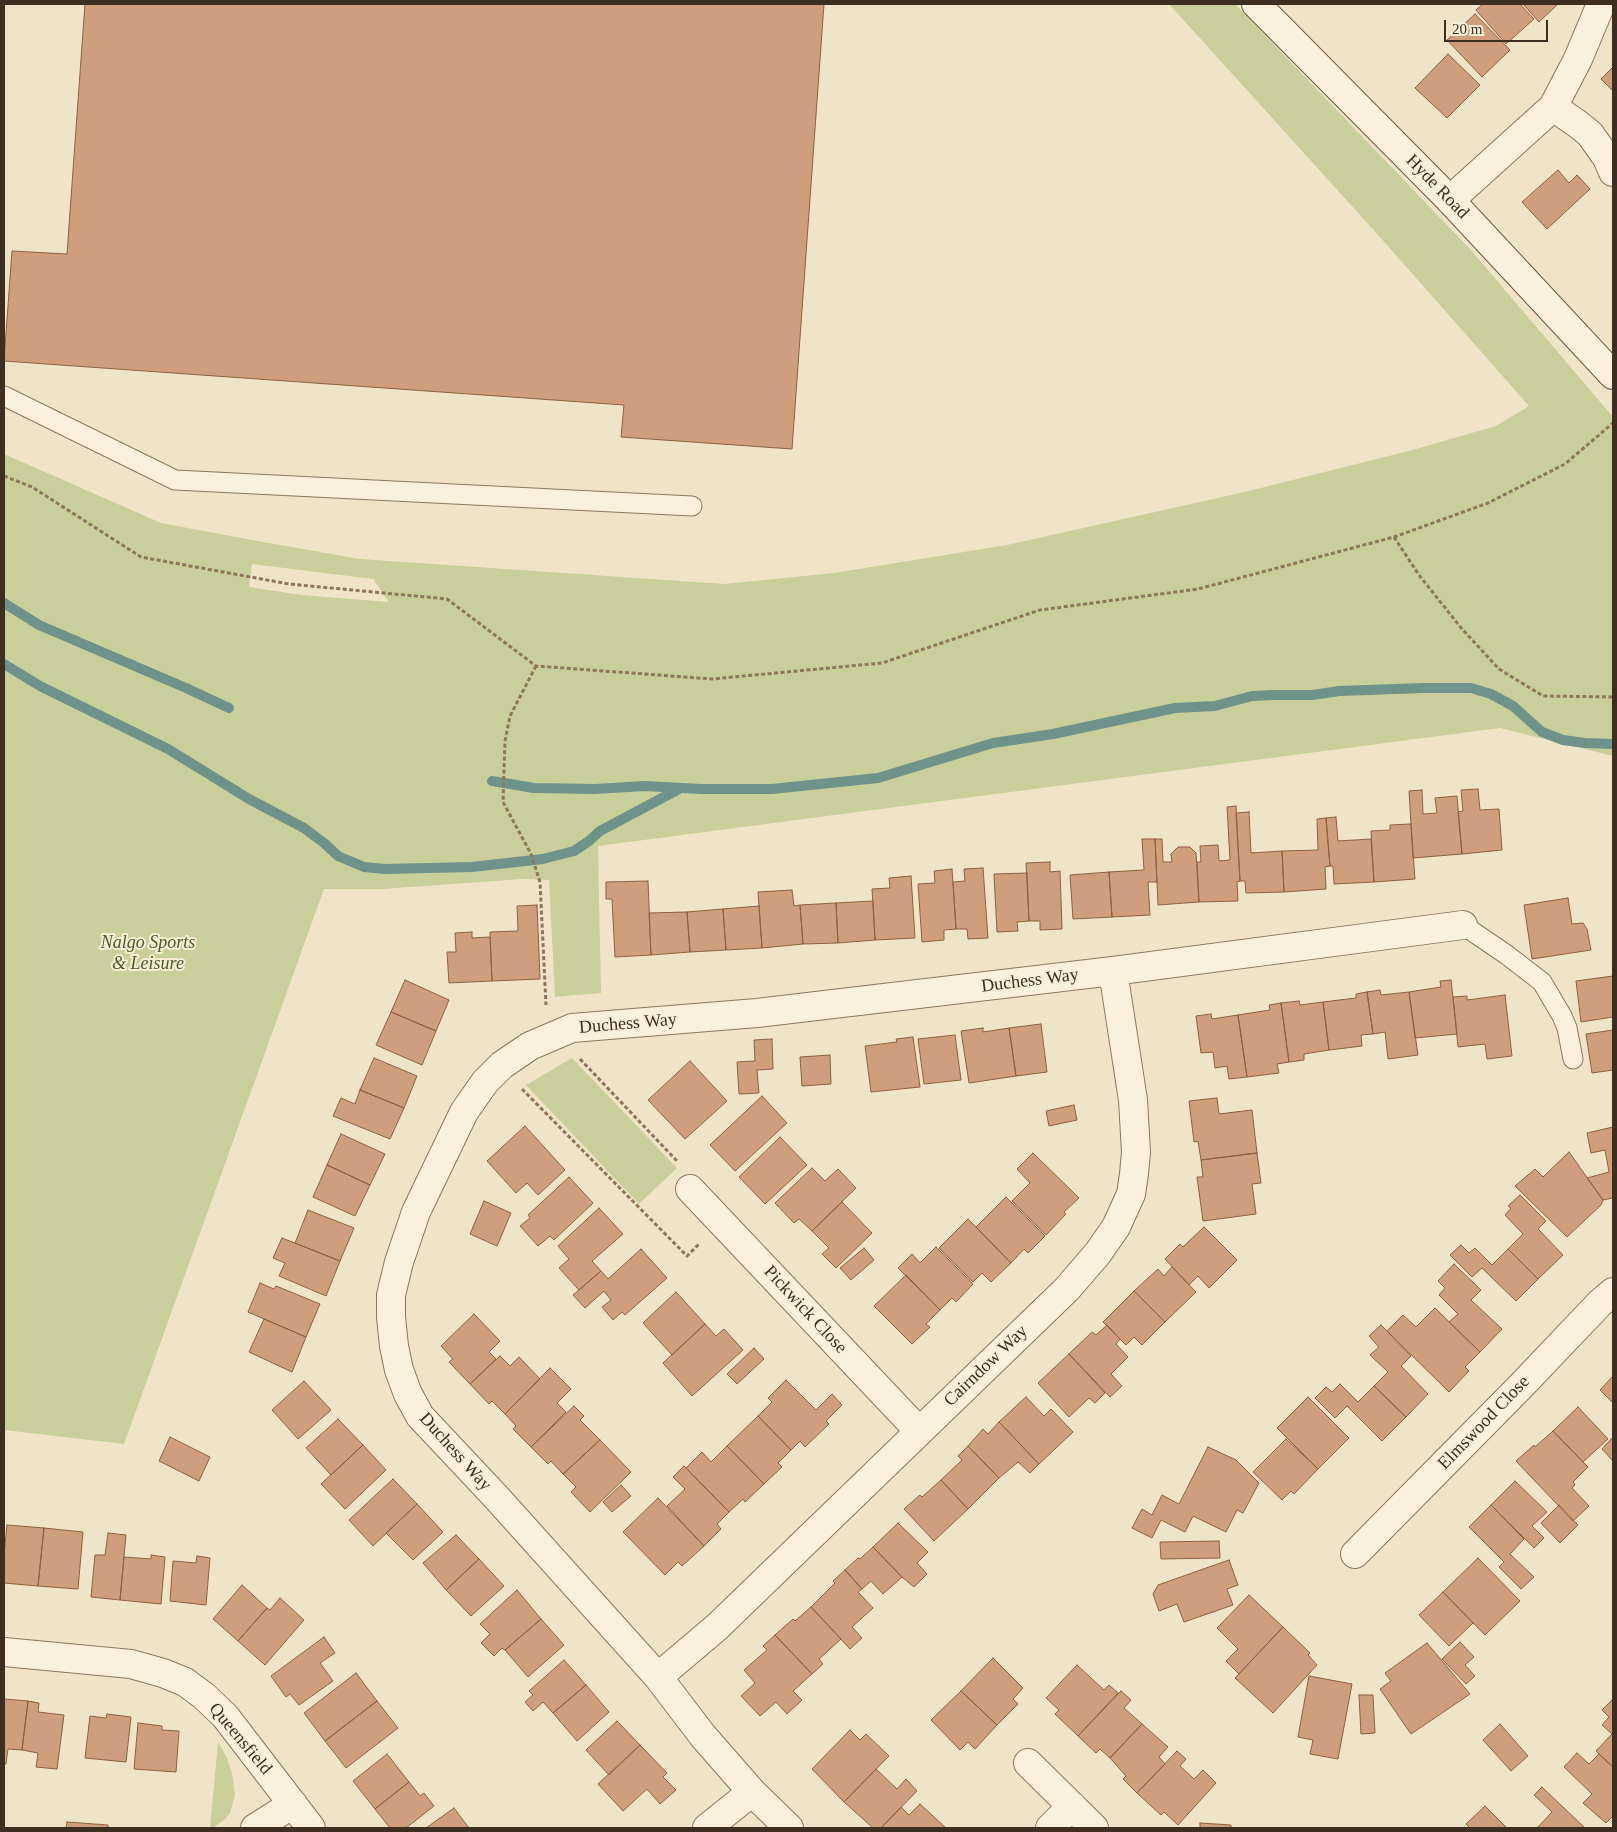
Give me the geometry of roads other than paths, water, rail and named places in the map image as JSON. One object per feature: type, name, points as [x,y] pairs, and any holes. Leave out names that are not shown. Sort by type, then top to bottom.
[{"type":"street","name":"Hyde Road","points":[[1256,4],[1450,200],[1613,375]]},
{"type":"street","points":[[1450,200],[1553,107],[1574,67],[1602,4]]},
{"type":"street","points":[[1553,107],[1590,134],[1607,158],[1613,172]]},
{"type":"street","name":"Duchess Way","points":[[790,1828],[752,1792],[703,1736],[658,1677],[498,1498],[420,1416],[408,1394],[399,1370],[391,1317],[391,1295],[399,1262],[416,1212],[464,1112],[485,1082],[501,1067],[530,1046],[572,1028],[756,1013],[1113,971],[1463,925]]},
{"type":"street","name":"Cairndow Way","points":[[658,1677],[718,1627],[1067,1289],[1103,1247],[1116,1227],[1124,1212],[1134,1174],[1135,1124],[1113,971]]},
{"type":"street","name":"Pickwick Close","points":[[690,1189],[919,1431]]},
{"type":"street","name":"Elmswood Close","points":[[1355,1554],[1522,1386],[1600,1303],[1613,1292]]},
{"type":"street","name":"Queensfield","points":[[4,1652],[131,1664],[163,1673],[185,1682],[204,1696],[225,1716],[311,1828]]},
{"type":"street","points":[[1028,1763],[1094,1828]]},
{"type":"street","points":[[707,1828],[752,1792]]},
{"type":"street","points":[[254,1828],[292,1804]]},
{"type":"street","points":[[1050,1828],[1072,1806]]},
{"type":"lane","points":[[4,396],[175,480],[692,506]]},
{"type":"lane","points":[[1463,925],[1542,982],[1567,1028],[1573,1060]]},
{"type":"waterway","points":[[4,603],[39,625],[229,708]]},
{"type":"waterway","points":[[4,664],[40,686],[168,749],[249,799],[304,828],[338,856],[364,867],[385,869],[472,867],[543,859],[574,851],[600,831],[679,789]]},
{"type":"waterway","points":[[492,781],[534,788],[595,789],[645,786],[701,789],[772,789],[878,778],[993,743],[1053,734],[1175,708],[1215,706],[1252,696],[1313,695],[1339,691],[1424,688],[1471,688],[1491,694],[1513,706],[1542,732],[1563,740],[1613,744]]},
{"type":"park label","name":"Nalgo Sports & Leisure","points":[[148,953]]}]
